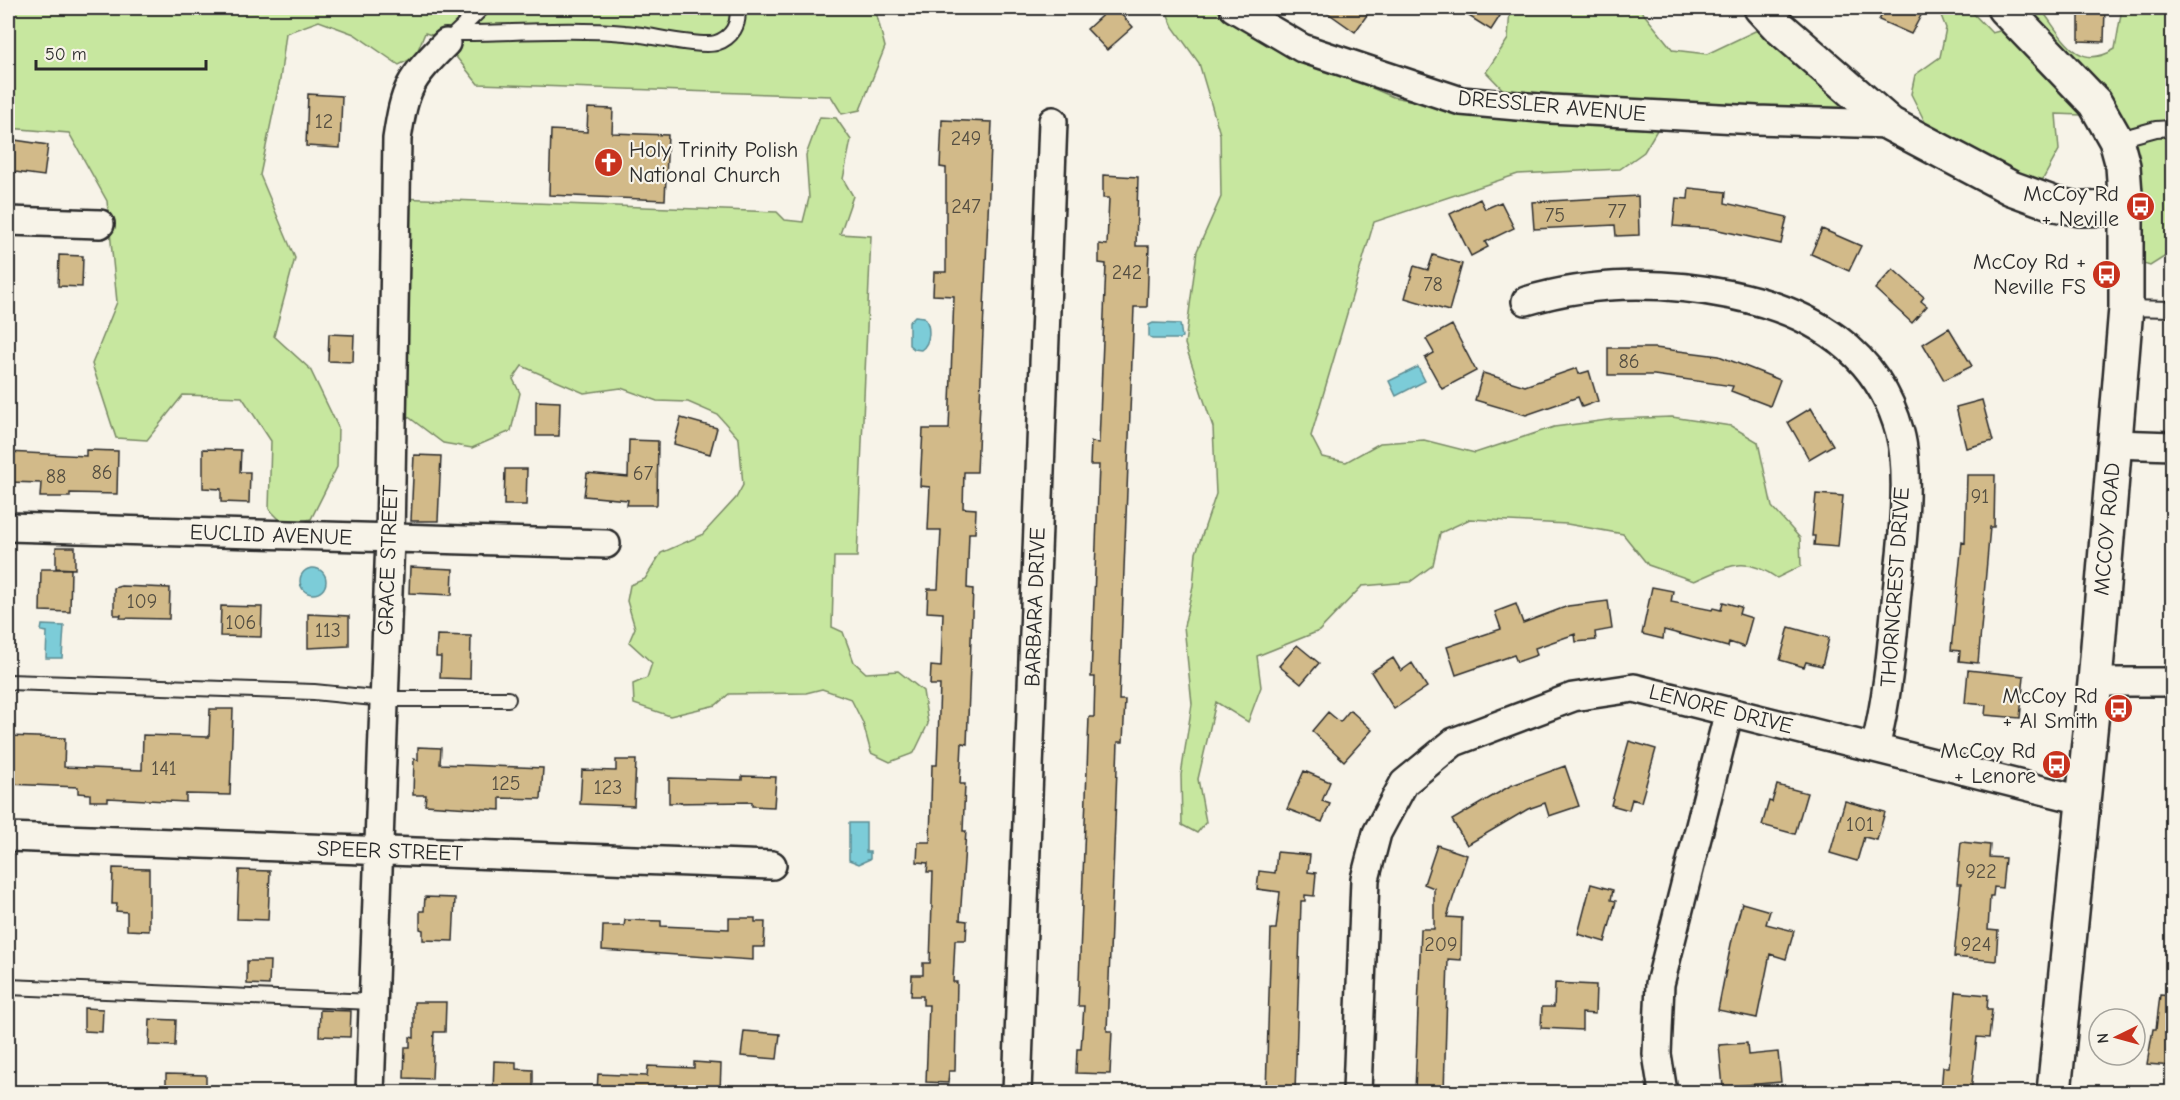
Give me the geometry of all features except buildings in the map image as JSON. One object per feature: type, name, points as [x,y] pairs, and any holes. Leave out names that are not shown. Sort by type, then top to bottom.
[{"type":"street","name":"DRESSLER AVENUE","points":[[1234,8],[1302,48],[1461,100],[1551,110],[1890,124]]},
{"type":"street","points":[[1761,8],[1778,26],[1890,124],[2011,188],[2055,204],[2079,209],[2126,208]]},
{"type":"street","name":"MCCOY ROAD","points":[[2004,8],[2095,103],[2116,140],[2123,166],[2126,208],[2126,308],[2115,444],[2095,682],[2054,1092]]},
{"type":"street","name":"GRACE STREET","points":[[370,1092],[390,538],[397,140],[403,100],[416,73],[451,38]]},
{"type":"street","name":"BARBARA DRIVE","points":[[1017,1092],[1053,121]]},
{"type":"street","points":[[8,221],[100,224]]},
{"type":"street","name":"THORNCREST DRIVE","points":[[1526,301],[1563,290],[1607,285],[1668,287],[1717,292],[1769,302],[1806,317],[1838,338],[1868,369],[1891,404],[1901,435],[1904,487],[1903,539],[1885,706],[1875,748]]},
{"type":"street","points":[[2115,444],[2172,446]]},
{"type":"street","name":"EUCLID AVENUE","points":[[8,527],[606,544]]},
{"type":"street","points":[[2095,682],[2172,682]]},
{"type":"street","name":"LENORE DRIVE","points":[[1357,1092],[1365,879],[1377,833],[1404,783],[1454,742],[1573,697],[1634,687],[2082,800]]},
{"type":"street","points":[[1663,1092],[1657,1054],[1660,984],[1729,711]]},
{"type":"street","name":"SPEER STREET","points":[[8,837],[772,865]]},
{"type":"lane","points":[[451,38],[482,8]]},
{"type":"lane","points":[[451,38],[623,32],[696,44],[715,43],[728,37],[736,27],[736,8]]},
{"type":"lane","points":[[2116,140],[2156,129],[2172,128]]},
{"type":"lane","points":[[2126,308],[2172,309]]},
{"type":"lane","points":[[8,682],[314,692],[384,699],[508,699]]},
{"type":"lane","points":[[8,987],[373,1002]]},
{"type":"green space","points":[[8,8],[875,8],[885,47],[860,110],[842,114],[831,96],[478,84],[441,38],[425,33],[415,57],[399,65],[354,34],[319,21],[286,33],[280,80],[260,175],[295,258],[274,336],[310,369],[338,427],[337,467],[311,519],[285,525],[269,509],[271,441],[242,397],[183,395],[147,440],[116,438],[92,364],[117,302],[107,201],[69,133],[8,128]]},
{"type":"green space","points":[[1165,8],[1227,8],[1283,50],[1393,97],[1498,117],[1663,120],[1644,152],[1620,169],[1518,174],[1374,222],[1311,436],[1322,457],[1346,462],[1380,443],[1424,440],[1475,453],[1554,427],[1615,419],[1672,417],[1731,426],[1758,442],[1772,507],[1800,538],[1801,566],[1777,578],[1754,566],[1736,565],[1694,581],[1648,565],[1623,534],[1567,524],[1470,519],[1440,533],[1433,565],[1410,582],[1362,586],[1319,631],[1257,656],[1261,687],[1248,722],[1216,702],[1198,779],[1206,822],[1197,833],[1182,825],[1181,775],[1192,704],[1184,626],[1193,586],[1196,553],[1216,494],[1213,427],[1185,344],[1197,251],[1221,197],[1220,134],[1199,63],[1173,27]]},
{"type":"green space","points":[[1510,8],[1639,8],[1673,50],[1707,54],[1770,24],[1874,117],[1514,101],[1486,72],[1508,39]]},
{"type":"green space","points":[[1938,8],[1968,8],[1992,33],[2003,30],[2026,10],[2041,9],[2072,48],[2090,57],[2115,49],[2122,8],[2171,8],[2172,252],[2150,266],[2131,260],[2107,116],[2056,114],[2059,150],[2043,179],[2010,184],[1937,146],[1911,94],[1915,75],[1940,57],[1946,28]]},
{"type":"green space","points":[[820,117],[836,118],[851,140],[843,179],[853,196],[840,234],[871,236],[857,557],[834,557],[832,627],[843,632],[854,662],[866,673],[898,671],[923,691],[928,724],[914,753],[890,762],[871,753],[863,723],[851,699],[822,689],[806,693],[729,694],[716,705],[670,716],[634,704],[633,684],[647,678],[652,663],[629,642],[635,628],[627,601],[630,585],[645,579],[661,553],[702,535],[736,498],[743,485],[739,439],[718,415],[688,402],[657,401],[621,388],[584,393],[522,366],[513,379],[520,393],[511,431],[472,448],[443,443],[394,406],[398,198],[777,212],[785,220],[803,222],[809,198],[806,155]]},
{"type":"water","points":[[915,316],[924,317],[929,330],[927,343],[921,350],[909,345],[909,322]]},
{"type":"water","points":[[1153,323],[1180,324],[1182,337],[1152,339],[1149,336],[1149,325]]},
{"type":"water","points":[[1418,367],[1425,381],[1396,396],[1389,381]]},
{"type":"water","points":[[313,568],[322,572],[326,581],[322,590],[313,594],[304,590],[300,581],[304,572]]},
{"type":"water","points":[[42,625],[64,626],[62,658],[46,658],[47,632],[41,631]]},
{"type":"water","points":[[849,823],[866,823],[866,852],[870,852],[870,859],[859,864],[849,860]]},
{"type":"place","name":"Holy Trinity Polish National Church","points":[[608,163]]},
{"type":"place","name":"McCoy Rd + Neville","points":[[2140,207]]},
{"type":"place","name":"McCoy Rd + Neville FS","points":[[2107,275]]},
{"type":"place","name":"McCoy Rd + Al Smith","points":[[2119,709]]},
{"type":"place","name":"McCoy Rd + Lenore","points":[[2057,764]]}]
